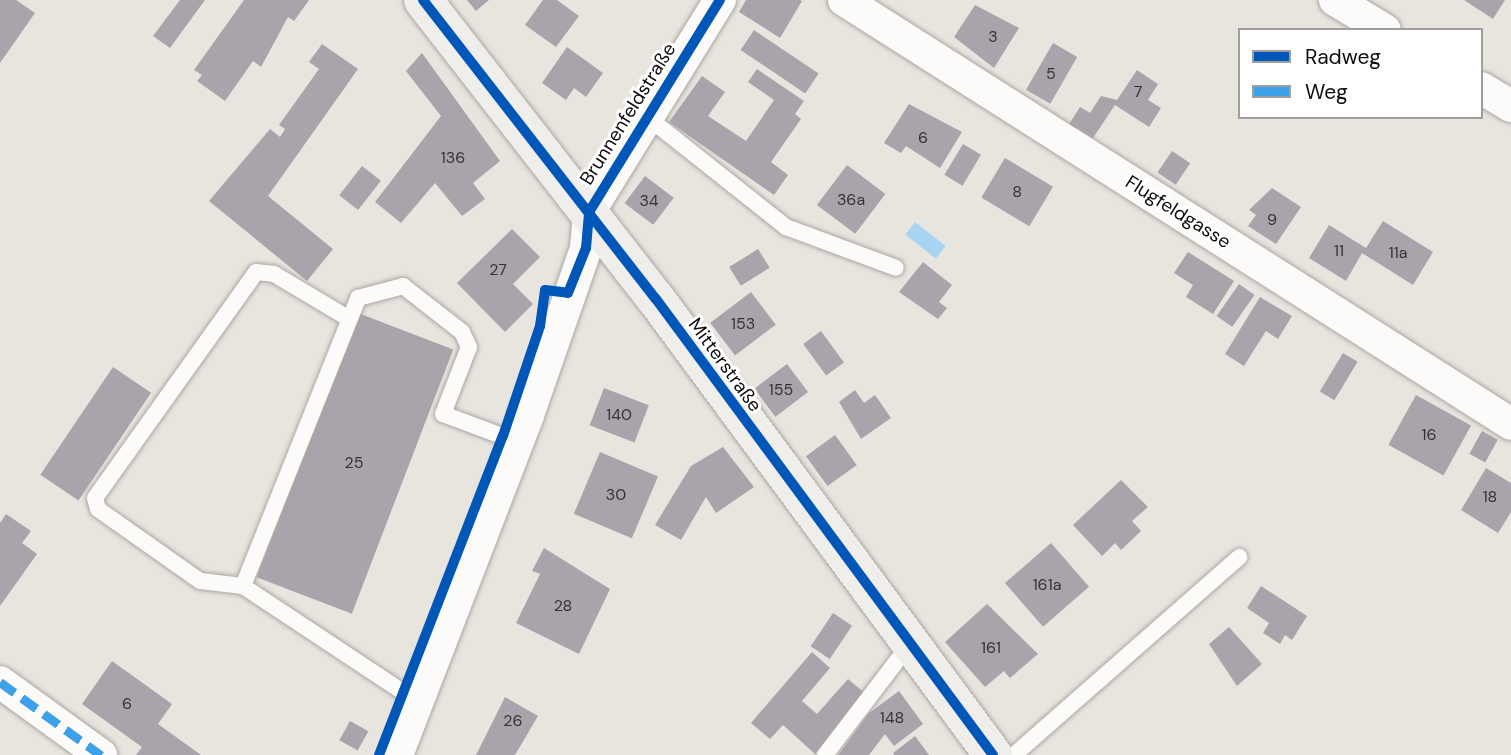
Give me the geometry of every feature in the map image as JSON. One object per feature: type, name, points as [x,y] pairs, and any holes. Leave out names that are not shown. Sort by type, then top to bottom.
[{"type":"main road","name":"Mitterstraße","points":[[423,0],[589,212],[993,755]]},
{"type":"street","name":"Brunnenfeldstraße","points":[[397,755],[518,442],[586,247],[589,212],[720,0]]},
{"type":"street","name":"Flugfeldgasse","points":[[844,0],[1511,424]]},
{"type":"street","points":[[1335,0],[1382,28]]},
{"type":"street","points":[[1483,89],[1511,106]]},
{"type":"street","points":[[0,682],[101,755]]},
{"type":"lane","points":[[646,116],[786,228],[896,268]]},
{"type":"lane","points":[[345,317],[274,274],[257,272],[95,499],[98,509],[201,581],[243,586],[418,702]]},
{"type":"lane","points":[[243,586],[345,317],[372,290],[403,286],[417,293],[468,340],[443,414],[518,442]]},
{"type":"lane","points":[[1014,755],[1239,557]]},
{"type":"lane","points":[[825,755],[909,645]]},
{"type":"water","points":[[915,222],[946,246],[936,259],[905,235]]},
{"type":"building","points":[[0,0],[16,0],[35,13],[0,63]]},
{"type":"building","points":[[180,0],[205,0],[170,48],[153,36]]},
{"type":"building","points":[[244,0],[309,0],[294,21],[288,17],[261,67],[253,61],[225,101],[197,81],[202,75],[194,70]]},
{"type":"building","points":[[467,0],[489,0],[476,11]]},
{"type":"building","points":[[543,0],[557,0],[579,16],[556,47],[525,25]]},
{"type":"building","points":[[746,0],[802,1],[780,38],[739,12]]},
{"type":"building","points":[[1464,0],[1505,0],[1493,19]]},
{"type":"building","points":[[975,5],[1019,28],[994,68],[954,37]]},
{"type":"building","points":[[754,30],[819,74],[805,94],[741,50]]},
{"type":"building","points":[[1053,43],[1077,57],[1050,104],[1026,90]]},
{"type":"building","points":[[322,44],[358,69],[268,196],[333,249],[307,281],[209,201],[270,129],[280,137],[285,129],[279,125],[319,69],[309,62]]},
{"type":"building","points":[[567,47],[603,73],[586,97],[574,88],[566,100],[542,83]]},
{"type":"building","points":[[422,53],[500,161],[473,183],[485,199],[462,216],[435,183],[401,223],[375,202],[441,116],[406,71]]},
{"type":"building","points":[[757,69],[804,101],[795,114],[801,119],[771,162],[788,175],[774,195],[669,122],[702,76],[725,92],[708,116],[746,141],[774,100],[748,82]]},
{"type":"building","points":[[1137,70],[1158,84],[1148,100],[1161,108],[1149,127],[1115,105],[1091,141],[1068,126],[1080,107],[1090,113],[1101,96],[1117,100]]},
{"type":"building","points":[[909,104],[962,132],[940,168],[906,146],[901,153],[884,143]]},
{"type":"building","points":[[963,144],[981,155],[962,186],[944,175]]},
{"type":"building","points":[[1172,151],[1190,163],[1176,185],[1157,173]]},
{"type":"building","points":[[1005,158],[1053,187],[1029,226],[981,197]]},
{"type":"building","points":[[847,165],[885,194],[855,234],[817,205]]},
{"type":"building","points":[[362,166],[381,181],[358,210],[339,195]]},
{"type":"building","points":[[645,176],[674,198],[653,225],[625,203]]},
{"type":"building","points":[[1272,188],[1301,207],[1276,244],[1248,226],[1256,215],[1249,210]]},
{"type":"building","points":[[1383,221],[1433,252],[1413,285],[1362,253],[1346,281],[1309,258],[1329,225],[1366,248]]},
{"type":"building","points":[[512,229],[540,257],[513,284],[533,304],[505,332],[457,283]]},
{"type":"building","points":[[758,249],[770,268],[741,286],[729,267]]},
{"type":"building","points":[[1188,252],[1234,281],[1213,314],[1186,297],[1193,285],[1174,273]]},
{"type":"building","points":[[923,262],[952,285],[939,302],[947,308],[938,319],[899,292]]},
{"type":"building","points":[[1239,284],[1255,295],[1232,327],[1217,316]]},
{"type":"building","points":[[751,292],[776,325],[735,355],[710,323]]},
{"type":"building","points":[[1260,297],[1292,316],[1278,339],[1266,331],[1244,366],[1225,354]]},
{"type":"building","points":[[358,313],[453,350],[352,614],[257,577]]},
{"type":"building","points":[[821,331],[844,363],[826,375],[803,344]]},
{"type":"building","points":[[1343,353],[1358,362],[1334,400],[1320,392]]},
{"type":"building","points":[[787,364],[808,392],[775,417],[754,389]]},
{"type":"building","points":[[113,367],[151,393],[78,500],[40,475]]},
{"type":"building","points":[[604,388],[649,405],[634,443],[590,425]]},
{"type":"building","points":[[855,390],[864,403],[875,395],[891,418],[861,439],[839,402]]},
{"type":"building","points":[[1416,395],[1471,426],[1443,475],[1388,445]]},
{"type":"building","points":[[1482,431],[1498,440],[1485,462],[1469,454]]},
{"type":"building","points":[[835,435],[857,465],[828,486],[806,456]]},
{"type":"building","points":[[723,447],[754,487],[716,513],[706,497],[681,540],[655,525],[691,466]]},
{"type":"building","points":[[600,452],[658,477],[632,538],[574,514]]},
{"type":"building","points":[[1486,468],[1511,483],[1511,512],[1498,533],[1461,510]]},
{"type":"building","points":[[1121,480],[1148,507],[1132,521],[1141,531],[1121,550],[1115,543],[1102,556],[1073,525]]},
{"type":"building","points":[[6,514],[31,531],[22,543],[37,554],[0,606],[0,523]]},
{"type":"building","points":[[1051,543],[1089,587],[1043,627],[1005,583]]},
{"type":"building","points":[[544,548],[610,589],[579,654],[516,623],[540,574],[532,571]]},
{"type":"building","points":[[1261,586],[1307,616],[1292,640],[1285,635],[1280,644],[1263,633],[1269,623],[1247,608]]},
{"type":"building","points":[[987,604],[1038,654],[1010,678],[1004,671],[985,687],[945,642]]},
{"type":"building","points":[[833,613],[852,626],[830,659],[811,646]]},
{"type":"building","points":[[1229,627],[1262,664],[1237,686],[1209,644]]},
{"type":"building","points":[[812,652],[830,668],[802,701],[817,714],[848,679],[867,695],[815,754],[783,725],[770,739],[751,723]]},
{"type":"building","points":[[112,661],[172,704],[158,724],[201,755],[136,755],[142,747],[82,704]]},
{"type":"building","points":[[899,691],[923,724],[894,746],[885,734],[869,755],[838,755],[869,713]]},
{"type":"building","points":[[505,697],[538,716],[515,755],[476,755]]},
{"type":"building","points":[[350,721],[368,731],[358,750],[339,740]]},
{"type":"building","points":[[915,736],[929,755],[894,755],[893,753]]},
{"type":"marked path","points":[[0,682],[101,755]]},
{"type":"cycle path","points":[[423,0],[656,299],[993,755]]},
{"type":"cycle path","points":[[379,755],[503,436],[540,326],[545,290],[568,293],[586,248],[589,212],[720,0]]}]
